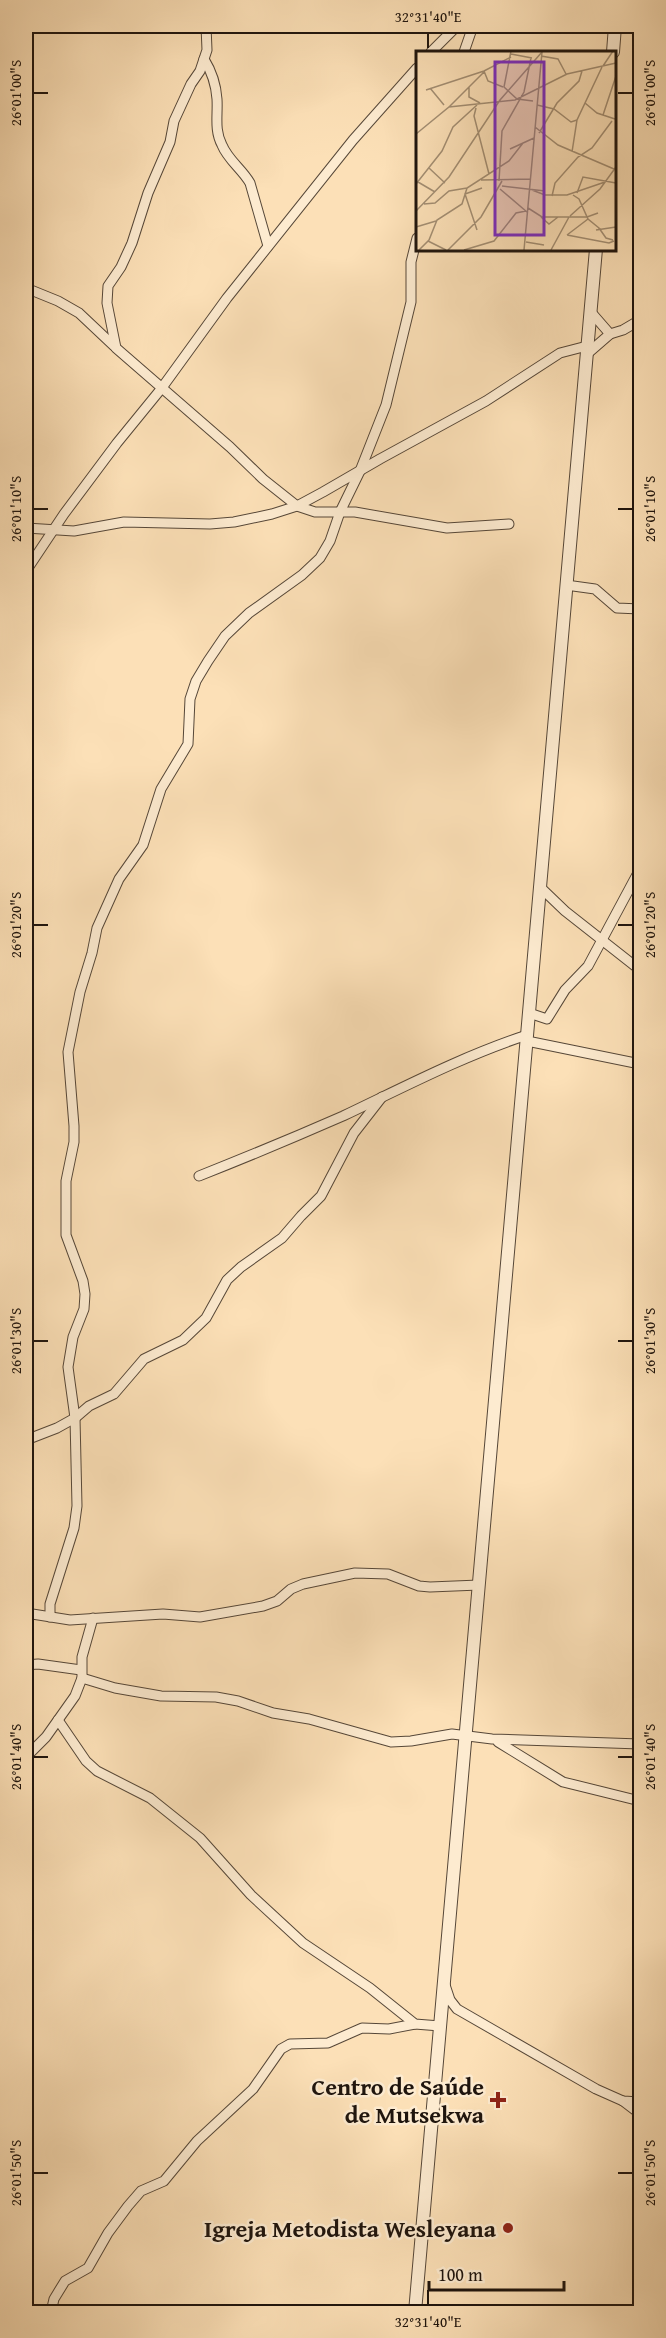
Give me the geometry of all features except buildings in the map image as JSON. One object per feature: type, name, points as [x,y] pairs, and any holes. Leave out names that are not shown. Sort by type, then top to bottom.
[{"type":"street","points":[[116,348],[107,303],[108,286],[121,267],[132,243],[148,194],[170,142],[174,121],[204,59],[207,50],[206,26]]},
{"type":"street","points":[[432,51],[457,26]]},
{"type":"street","points":[[464,51],[473,26]]},
{"type":"street","points":[[613,51],[615,26]]},
{"type":"street","points":[[204,59],[213,75],[217,99],[216,124],[221,145],[250,183],[268,246]]},
{"type":"street","points":[[26,572],[52,531],[117,443],[161,389],[198,336],[353,140],[416,69]]},
{"type":"street","points":[[50,1617],[50,1604],[74,1528],[77,1506],[74,1454],[75,1418],[68,1354],[84,1309],[85,1294],[83,1281],[66,1234],[66,1181],[74,1142],[68,1058],[80,992],[99,919],[119,879],[143,845],[161,789],[188,744],[190,699],[196,681],[225,636],[249,613],[302,575],[320,558],[330,541],[339,512],[360,471],[386,405],[411,302],[411,262],[416,242]]},
{"type":"street","points":[[416,2313],[596,250]]},
{"type":"street","points":[[26,288],[58,301],[79,313],[161,389],[230,447],[262,479],[297,506],[315,512],[354,512],[447,528],[509,524]]},
{"type":"street","points":[[590,311],[610,334]]},
{"type":"street","points":[[26,528],[74,531],[124,522],[210,524],[234,522],[297,506],[486,401],[560,353],[587,350],[610,334],[640,320]]},
{"type":"street","points":[[566,585],[595,589],[617,608],[640,609]]},
{"type":"street","points":[[529,1013],[548,1019],[565,990],[588,966],[640,869]]},
{"type":"street","points":[[540,887],[565,911],[640,970]]},
{"type":"street","points":[[199,1176],[282,1142],[487,1048],[527,1038],[640,1064]]},
{"type":"street","points":[[26,1440],[57,1428],[75,1418],[89,1406],[114,1394],[144,1359],[183,1340],[210,1312],[227,1280],[288,1233],[321,1196],[354,1133],[382,1097]]},
{"type":"street","points":[[26,1613],[70,1620],[163,1614],[200,1617],[248,1609],[277,1600],[291,1589],[303,1584],[354,1572],[388,1574],[419,1586],[479,1585]]},
{"type":"street","points":[[26,1757],[46,1737],[75,1696],[82,1674],[82,1658],[93,1618]]},
{"type":"street","points":[[26,1665],[38,1664],[82,1674],[115,1688],[161,1696],[216,1697],[238,1701],[273,1713],[309,1719],[391,1742],[452,1734],[492,1739],[640,1744]]},
{"type":"street","points":[[452,1734],[467,1718]]},
{"type":"street","points":[[58,1720],[86,1761],[96,1771],[150,1798],[200,1838],[251,1895],[303,1943],[370,1988],[415,2024]]},
{"type":"street","points":[[492,1739],[563,1782],[640,1801]]},
{"type":"street","points":[[444,1984],[457,2010],[566,2072],[623,2101],[640,2114]]},
{"type":"street","points":[[441,2022],[447,2012],[457,2010]]},
{"type":"street","points":[[51,2313],[54,2299],[65,2282],[88,2268],[108,2233],[141,2191],[164,2181],[197,2141],[251,2091],[281,2049],[290,2044],[328,2043],[362,2028],[389,2029],[441,2022]]},
{"type":"street","points":[[623,2101],[640,2102]]},
{"type":"place","name":"Centro de Saúde de Mutsekwa","points":[[498,2100]]},
{"type":"place","name":"Igreja Metodista Wesleyana","points":[[508,2228]]}]
